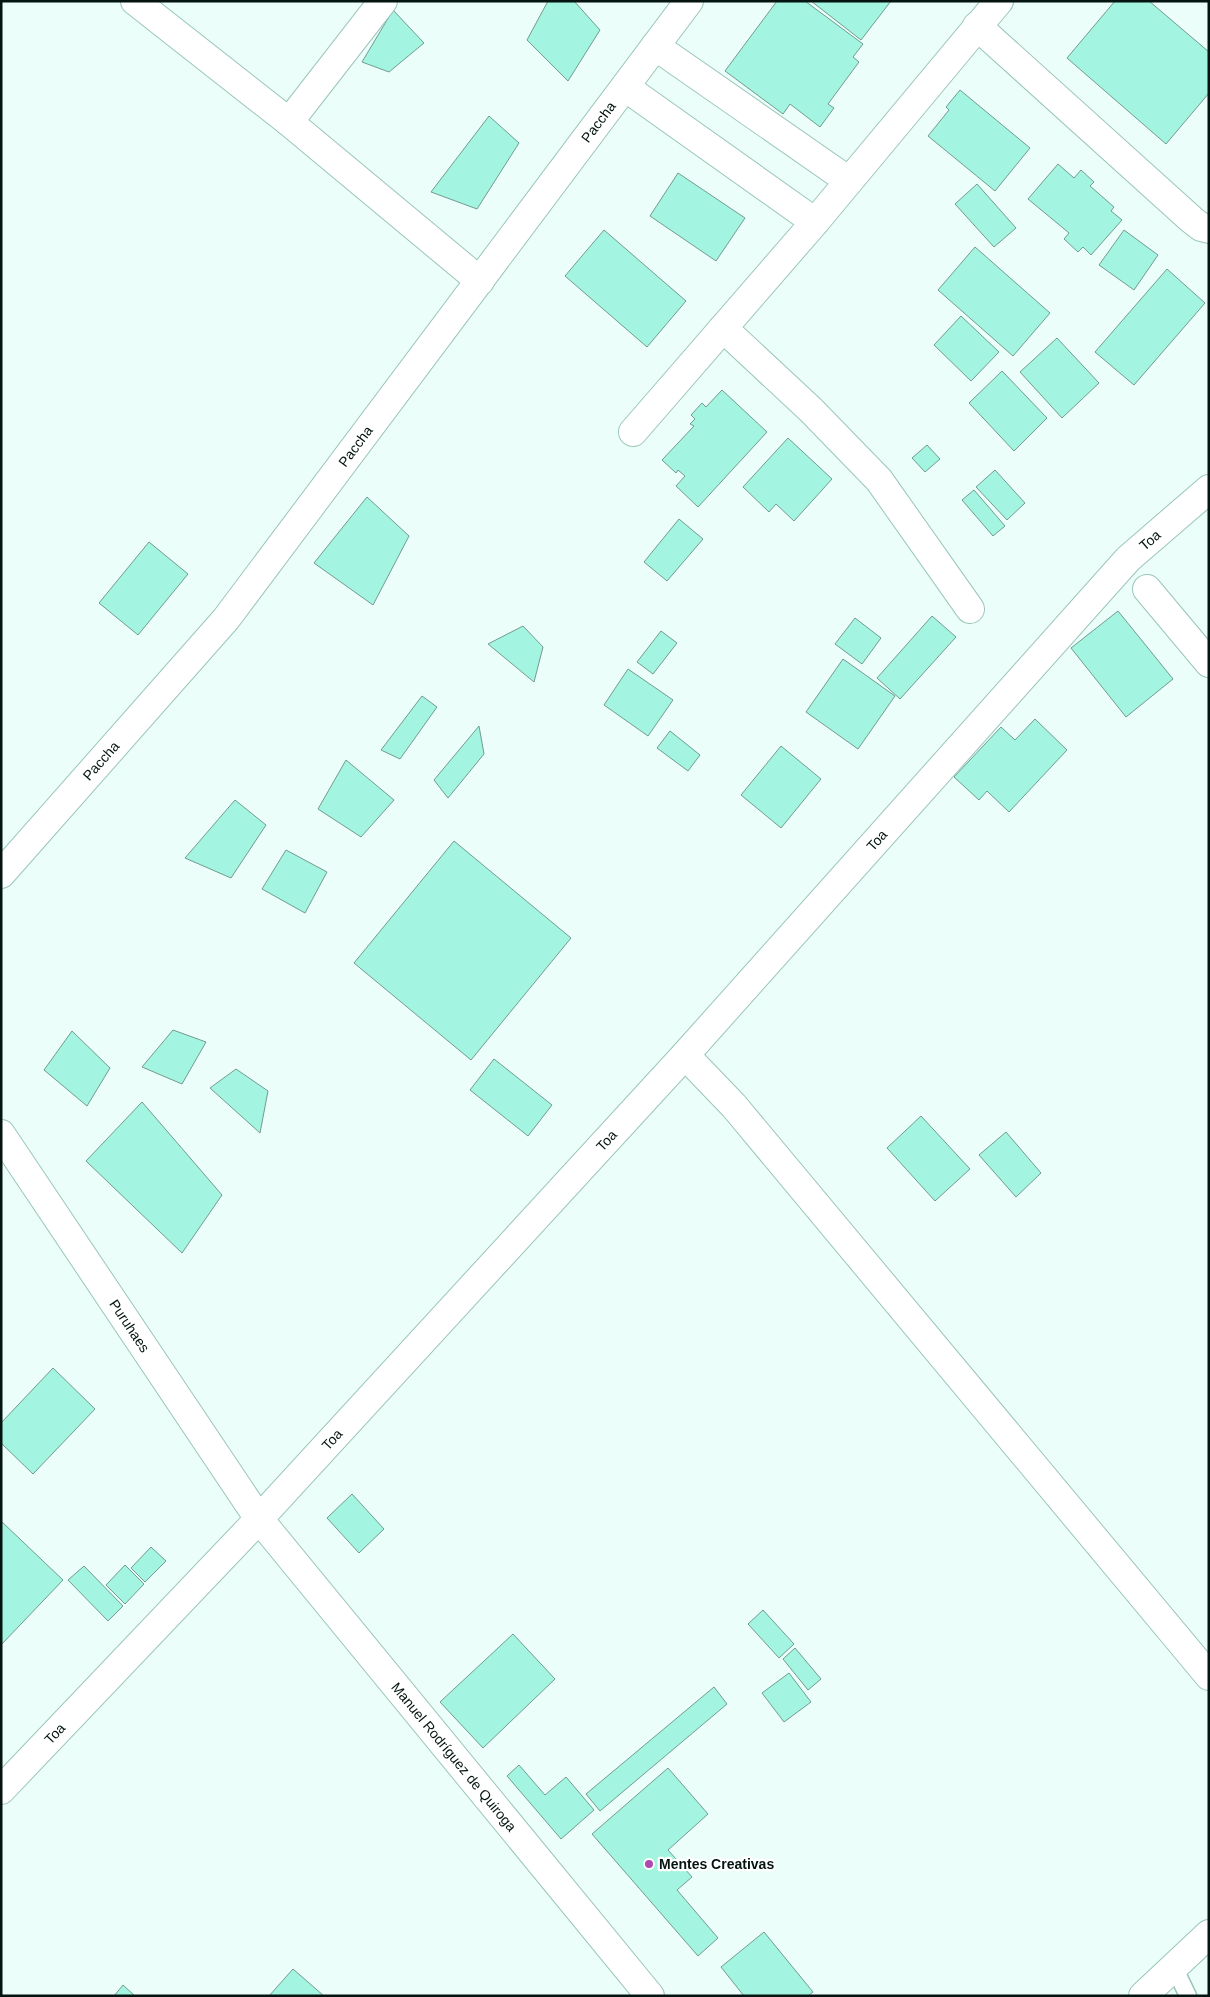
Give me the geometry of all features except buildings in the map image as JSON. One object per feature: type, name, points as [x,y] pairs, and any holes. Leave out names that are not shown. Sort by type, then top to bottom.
[{"type":"street","points":[[135,1],[289,122],[480,280]]},
{"type":"street","points":[[289,122],[383,1]]},
{"type":"street","name":"Paccha","points":[[1,874],[226,619],[689,1]]},
{"type":"street","points":[[633,432],[849,182],[988,10],[1192,220],[1209,230]]},
{"type":"street","points":[[655,46],[849,182]]},
{"type":"street","points":[[625,87],[815,222]]},
{"type":"street","points":[[723,328],[812,410],[879,480],[970,608]]},
{"type":"street","name":"Toa","points":[[1,1790],[259,1519],[684,1055],[1128,559],[1209,489]]},
{"type":"street","points":[[1147,589],[1209,663]]},
{"type":"street","points":[[684,1055],[734,1106],[1209,1676]]},
{"type":"street","name":"Puruhaes","points":[[1,1134],[259,1519]]},
{"type":"street","name":"Manuel Rodríguez de Quiroga","points":[[259,1519],[650,1996]]},
{"type":"street","points":[[1143,1996],[1209,1934]]},
{"type":"lane","points":[[1174,1967],[1188,1996]]},
{"type":"place","name":"Mentes Creativas","points":[[649,1864]]}]
